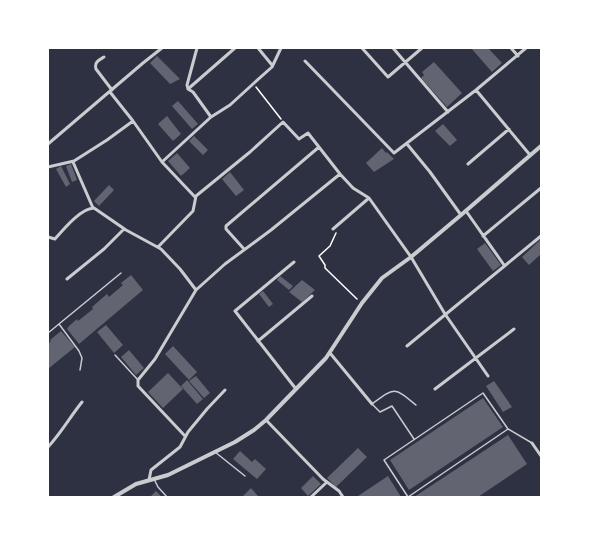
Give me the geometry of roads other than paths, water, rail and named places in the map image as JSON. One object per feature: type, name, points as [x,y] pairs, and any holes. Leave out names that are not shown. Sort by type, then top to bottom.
[{"type":"street","points":[[48,144],[162,48]]},
{"type":"street","points":[[188,89],[187,82],[197,48]]},
{"type":"street","points":[[188,89],[235,48]]},
{"type":"street","points":[[258,48],[272,65]]},
{"type":"street","points":[[162,162],[211,117],[230,105],[253,84],[272,65],[281,48]]},
{"type":"street","points":[[362,48],[388,77],[422,48]]},
{"type":"street","points":[[393,48],[448,112]]},
{"type":"street","points":[[511,48],[518,56]]},
{"type":"street","points":[[305,61],[392,152],[396,152],[476,90],[526,48]]},
{"type":"street","points":[[104,57],[96,62],[96,69],[162,162],[195,197]]},
{"type":"street","points":[[188,89],[193,92],[211,117]]},
{"type":"street","points":[[476,90],[530,155]]},
{"type":"street","points":[[48,162],[49,166],[73,162],[133,121]]},
{"type":"street","points":[[158,247],[193,211],[195,197],[250,152],[283,122],[299,139],[308,133],[353,188],[369,198],[411,257],[444,314],[488,376]]},
{"type":"street","points":[[468,164],[509,129]]},
{"type":"street","points":[[407,144],[462,215]]},
{"type":"street","points":[[244,250],[226,229],[226,226],[318,146]]},
{"type":"street","points":[[114,497],[136,484],[168,475],[215,452],[244,436],[266,420],[330,353],[362,303],[382,278],[411,257],[466,212],[541,146]]},
{"type":"street","points":[[73,162],[93,208],[124,229],[158,247],[180,269],[196,290]]},
{"type":"street","points":[[185,436],[138,386],[138,380],[155,359],[196,290],[225,264],[308,201],[340,174]]},
{"type":"street","points":[[483,236],[541,188]]},
{"type":"street","points":[[334,229],[369,198]]},
{"type":"street","points":[[48,237],[55,239],[77,216],[93,208]]},
{"type":"street","points":[[466,212],[504,266]]},
{"type":"street","points":[[67,279],[104,249],[124,229]]},
{"type":"street","points":[[407,346],[444,314],[541,236]]},
{"type":"street","points":[[294,262],[235,311],[296,389]]},
{"type":"street","points":[[258,341],[312,296]]},
{"type":"street","points":[[434,389],[514,329]]},
{"type":"street","points":[[330,353],[372,404]]},
{"type":"street","points":[[149,480],[151,470],[180,447],[185,436],[225,390]]},
{"type":"street","points":[[48,447],[58,436],[82,402]]},
{"type":"street","points":[[266,420],[327,482],[339,491],[343,497]]},
{"type":"street","points":[[532,443],[541,456]]},
{"type":"street","points":[[311,497],[327,482]]},
{"type":"lane","points":[[48,333],[121,273]]},
{"type":"lane","points":[[59,324],[79,351],[82,358],[80,370]]},
{"type":"lane","points":[[115,355],[138,380]]},
{"type":"lane","points":[[414,439],[392,406],[380,412],[372,404],[390,391],[395,390],[400,392],[416,405]]},
{"type":"lane","points":[[508,429],[408,497],[384,460],[483,393],[508,429],[532,443]]},
{"type":"lane","points":[[215,452],[245,476]]},
{"type":"lane","points":[[154,479],[158,487],[167,497]]}]
